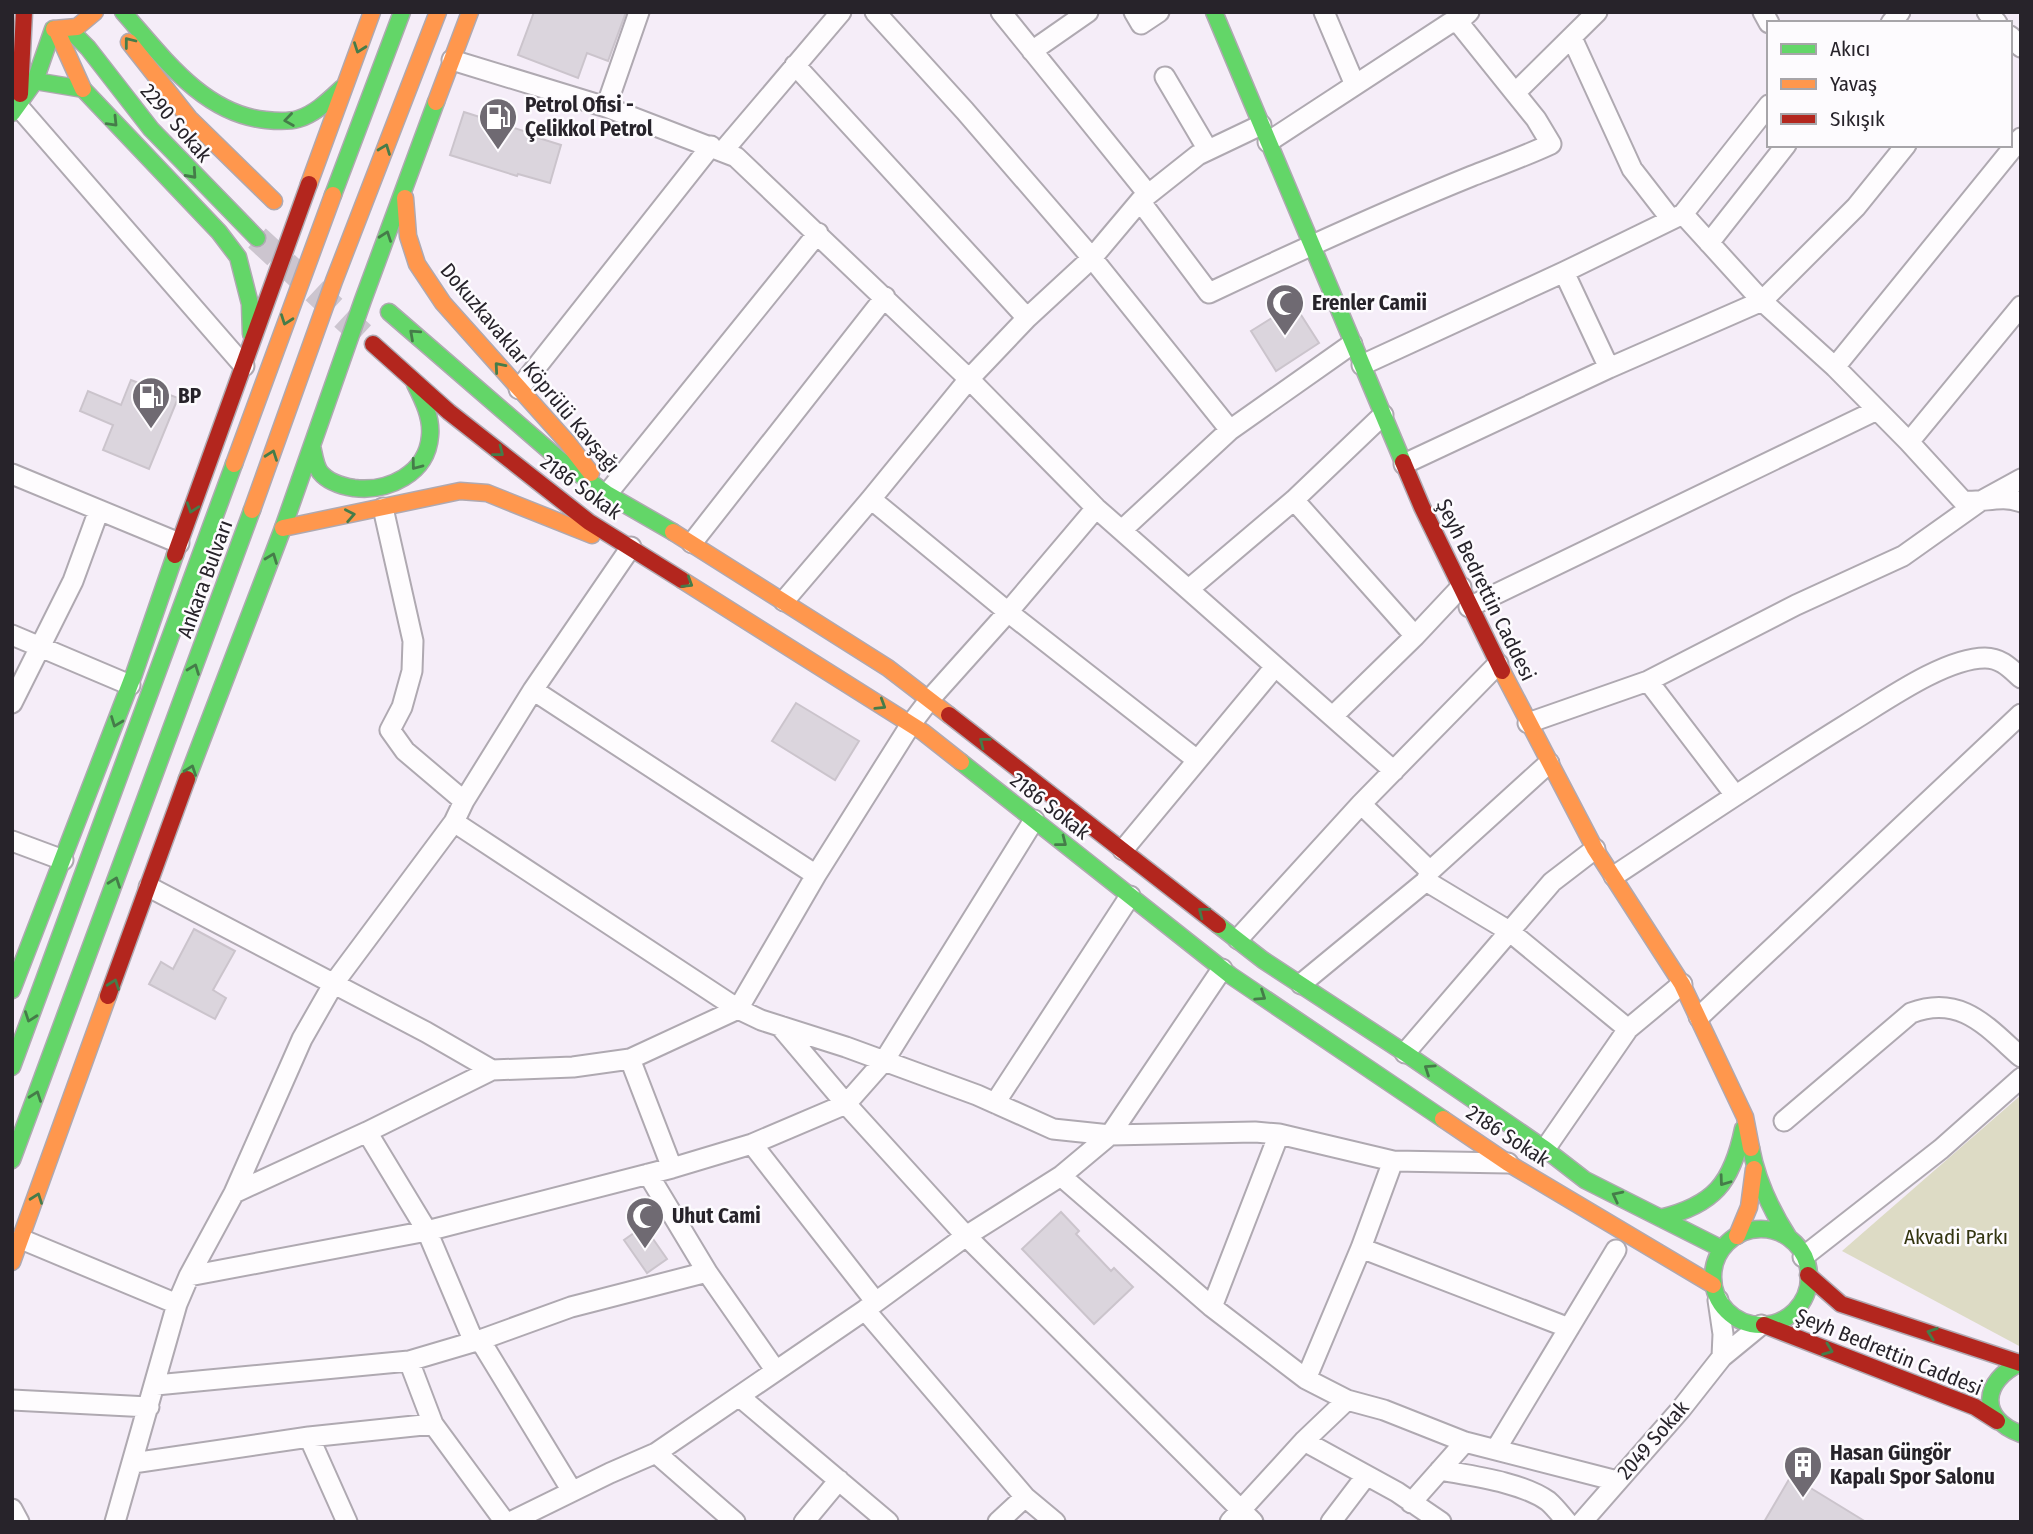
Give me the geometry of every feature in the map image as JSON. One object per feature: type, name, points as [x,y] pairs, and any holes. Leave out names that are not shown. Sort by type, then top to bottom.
[{"type":"main road","name":"2290 Sokak","points":[[27,12],[44,26],[60,29],[92,51],[136,111],[209,193],[257,237]]},
{"type":"main road","points":[[15,110],[22,85],[27,12]]},
{"type":"main road","points":[[60,29],[82,25],[95,12]]},
{"type":"main road","name":"2290 Sokak","points":[[110,12],[119,29],[189,118],[274,201]]},
{"type":"main road","points":[[123,12],[180,75],[232,113],[256,121],[301,118],[321,107],[346,85]]},
{"type":"main road","name":"Ankara Bulvarı","points":[[12,1067],[295,294],[402,12]]},
{"type":"main road","name":"Ankara Bulvarı","points":[[12,1160],[213,619],[334,281],[438,12]]},
{"type":"main road","points":[[459,12],[461,36]]},
{"type":"main road","points":[[12,1262],[470,12]]},
{"type":"main road","name":"Şeyh Bedrettin Caddesi","points":[[1214,12],[1422,507],[1469,607],[1595,849],[1682,984],[1699,1017],[1745,1117],[1755,1167],[1774,1215],[1789,1238]]},
{"type":"main road","points":[[12,990],[20,946],[63,860],[130,685],[289,236],[372,15]]},
{"type":"main road","points":[[15,110],[35,81],[60,29]]},
{"type":"main road","points":[[60,29],[83,89],[219,232],[238,257],[250,304],[248,357]]},
{"type":"main road","points":[[35,81],[83,89]]},
{"type":"main road","name":"Dokuzkavaklar Köprülü Kavşağı","points":[[404,189],[408,236],[417,264],[443,303],[568,442],[607,494]]},
{"type":"main road","name":"2186 Sokak","points":[[389,312],[515,424],[560,460],[607,494],[692,542],[888,668],[1263,960],[1405,1053],[1545,1149],[1584,1180],[1722,1249]]},
{"type":"main road","name":"2186 Sokak","points":[[373,344],[449,412],[589,522],[911,724],[1222,969],[1508,1163],[1715,1292]]},
{"type":"main road","points":[[312,446],[320,471],[341,486],[372,490],[408,477],[425,454],[430,439],[425,403],[413,380]]},
{"type":"main road","points":[[283,528],[460,491],[487,493],[567,526],[631,547]]},
{"type":"main road","points":[[1661,1218],[1684,1213],[1702,1205],[1720,1188],[1740,1153],[1745,1117]]},
{"type":"main road","name":"Şeyh Bedrettin Caddesi","points":[[1737,1236],[1749,1207],[1755,1167]]},
{"type":"main road","points":[[1759,1229],[1775,1231],[1789,1238],[1800,1250],[1806,1266],[1806,1294],[1798,1308],[1786,1318],[1763,1325],[1741,1322],[1728,1312],[1715,1292],[1713,1268],[1722,1249],[1737,1236],[1759,1229]]},
{"type":"main road","name":"Şeyh Bedrettin Caddesi","points":[[1806,1266],[1841,1304],[2020,1363]]},
{"type":"main road","name":"Şeyh Bedrettin Caddesi","points":[[1763,1325],[1975,1407],[2018,1435]]},
{"type":"main road","points":[[1973,1347],[2021,1347]]},
{"type":"main road","points":[[1997,1421],[1990,1398],[1992,1385],[1998,1375],[2008,1367],[2020,1363]]},
{"type":"street","points":[[606,107],[639,12]]},
{"type":"street","points":[[519,389],[717,148],[841,12]]},
{"type":"street","points":[[875,12],[1092,258],[1230,430]]},
{"type":"street","points":[[784,601],[969,379],[1027,318],[1092,258],[1144,197],[1198,155],[1265,133],[1355,85],[1455,17],[1536,119],[1550,144],[1312,245],[1209,293],[1144,197],[1001,12]]},
{"type":"street","points":[[1032,51],[1088,12]]},
{"type":"street","points":[[1134,12],[1141,24],[1159,12]]},
{"type":"street","points":[[1324,12],[1355,85]]},
{"type":"street","points":[[1515,93],[1597,12]]},
{"type":"street","points":[[1572,38],[1632,169],[1676,216],[1709,243],[1762,301],[1835,367],[1963,501],[1979,502],[2007,497],[2021,502]]},
{"type":"street","points":[[452,60],[606,107],[736,157],[969,379],[1096,509],[1394,771]]},
{"type":"street","points":[[794,65],[1027,318]]},
{"type":"street","points":[[1165,77],[1208,150]]},
{"type":"street","points":[[1362,365],[1564,272],[1676,216],[1767,107]]},
{"type":"street","points":[[15,110],[248,357]]},
{"type":"street","points":[[1835,367],[2021,138]]},
{"type":"street","points":[[1709,243],[1784,147]]},
{"type":"street","points":[[1404,464],[1762,301],[1856,207],[1904,147]]},
{"type":"street","points":[[607,494],[818,233]]},
{"type":"street","points":[[1564,272],[1609,369]]},
{"type":"street","points":[[692,542],[885,297]]},
{"type":"street","points":[[1909,442],[2021,306]]},
{"type":"street","points":[[1122,530],[1230,430],[1352,344]]},
{"type":"street","points":[[1469,607],[1877,410]]},
{"type":"street","points":[[1189,589],[1294,500],[1383,415]]},
{"type":"street","points":[[12,474],[179,543]]},
{"type":"street","points":[[1528,723],[1648,681],[1796,605],[1903,556],[1979,502],[2021,478]]},
{"type":"street","points":[[871,499],[1008,612],[1197,760]]},
{"type":"street","points":[[1294,500],[1415,636]]},
{"type":"street","points":[[383,508],[413,641],[412,671],[402,707],[390,730],[405,751],[464,801]]},
{"type":"street","points":[[234,1193],[367,1132],[492,1070],[573,1067],[630,1059],[738,1009],[816,876],[911,724],[1096,509]]},
{"type":"street","points":[[12,703],[73,581],[99,510]]},
{"type":"street","points":[[115,1522],[177,1304],[189,1276],[234,1193],[302,1039],[334,984],[454,822],[464,801],[533,690],[631,547]]},
{"type":"street","points":[[1333,716],[1461,587]]},
{"type":"street","points":[[12,635],[130,685]]},
{"type":"street","points":[[1614,876],[1735,795],[1919,679],[1966,660],[1984,657],[1999,659],[2021,678]]},
{"type":"street","points":[[1238,939],[1361,804],[1498,664]]},
{"type":"street","points":[[1123,850],[1274,668]]},
{"type":"street","points":[[1648,681],[1735,795]]},
{"type":"street","points":[[533,690],[816,876]]},
{"type":"street","points":[[1699,1017],[2021,714]]},
{"type":"street","points":[[1301,984],[1428,876],[1549,763]]},
{"type":"street","points":[[1361,804],[1428,876],[1509,931],[1628,1029]]},
{"type":"street","points":[[189,1276],[427,1231],[672,1168],[752,1144],[846,1104],[884,1060],[1034,820]]},
{"type":"street","points":[[454,822],[738,1009],[884,1060],[995,1103],[1053,1129],[1110,1135],[1255,1132],[1279,1134],[1393,1161],[1508,1163]]},
{"type":"street","points":[[12,841],[63,860]]},
{"type":"street","points":[[1405,1053],[1552,882],[1595,849]]},
{"type":"street","points":[[149,887],[426,1032],[492,1070]]},
{"type":"street","points":[[995,1103],[1130,896]]},
{"type":"street","points":[[409,1361],[433,1424],[512,1521],[656,1453],[740,1397],[966,1236],[1061,1176],[1110,1135],[1222,969]]},
{"type":"street","points":[[1545,1149],[1628,1029],[1682,984]]},
{"type":"street","points":[[1784,1121],[1911,1013],[1926,1007],[1937,1005],[1975,1016],[2021,1057]]},
{"type":"street","points":[[779,1025],[846,1104],[966,1236],[1242,1518],[1304,1441],[1347,1400]]},
{"type":"street","points":[[630,1059],[672,1168]]},
{"type":"street","points":[[1806,1266],[2021,1078]]},
{"type":"street","points":[[367,1132],[427,1231],[477,1341],[572,1491]]},
{"type":"street","points":[[1212,1307],[1279,1134]]},
{"type":"street","points":[[752,1144],[870,1305],[1025,1497],[1055,1522]]},
{"type":"street","points":[[1306,1379],[1361,1248],[1393,1161]]},
{"type":"street","points":[[648,1174],[706,1272],[776,1371]]},
{"type":"street","points":[[1061,1176],[1212,1307],[1306,1379],[1347,1400],[1384,1410],[1465,1442],[1617,1481]]},
{"type":"street","points":[[21,1239],[177,1304]]},
{"type":"street","points":[[1361,1248],[1569,1328]]},
{"type":"street","points":[[1496,1449],[1616,1250]]},
{"type":"street","points":[[156,1385],[409,1361],[477,1341],[571,1307],[706,1272]]},
{"type":"street","points":[[1715,1292],[1723,1334],[1722,1357]]},
{"type":"street","name":"2049 Sokak","points":[[1582,1522],[1681,1409],[1722,1357],[1763,1325]]},
{"type":"street","points":[[740,1397],[888,1522]]},
{"type":"street","points":[[12,1400],[149,1407]]},
{"type":"street","points":[[133,1463],[309,1437],[433,1424]]},
{"type":"street","points":[[309,1437],[347,1522]]},
{"type":"street","points":[[1304,1441],[1397,1492],[1441,1522]]},
{"type":"street","points":[[1411,1503],[1465,1442]]},
{"type":"street","points":[[656,1453],[734,1522]]},
{"type":"street","points":[[1440,1470],[1489,1479],[1527,1492],[1548,1502],[1567,1522]]},
{"type":"street","points":[[1331,1522],[1366,1476]]},
{"type":"street","points":[[804,1522],[839,1480]]},
{"type":"street","points":[[999,1522],[1025,1497]]},
{"type":"street","points":[[12,1509],[19,1522]]},
{"type":"green space","name":"Akvadi Parkı","points":[[2021,1095],[2021,1347],[1842,1251]]},
{"type":"building","points":[[534,12],[626,12],[608,61],[587,53],[578,78],[518,55]]},
{"type":"building","points":[[464,112],[561,145],[550,183],[518,174],[517,176],[450,155]]},
{"type":"building","name":"Erenler Camii","points":[[1294,304],[1319,343],[1276,371],[1251,331]]},
{"type":"building","points":[[131,380],[178,398],[149,469],[103,450],[113,425],[80,411],[88,391],[121,405]]},
{"type":"building","points":[[796,703],[859,741],[835,780],[772,741]]},
{"type":"building","points":[[194,929],[235,951],[213,990],[226,998],[215,1019],[149,984],[161,962],[173,969]]},
{"type":"building","points":[[1061,1212],[1079,1231],[1076,1234],[1111,1271],[1114,1268],[1133,1287],[1094,1324],[1022,1249]]},
{"type":"building","name":"Uhut Cami","points":[[644,1226],[667,1259],[647,1273],[624,1240]]},
{"type":"building","name":"Hasan Güngör Kapalı Spor Salonu","points":[[1791,1476],[1866,1522],[1764,1522]]},
{"type":"tunnel","points":[[257,238],[369,341]]},
{"type":"traffic: fast","points":[[123,12],[169,64],[203,95],[243,115],[274,121],[298,119],[316,110],[342,88]]},
{"type":"traffic: fast","points":[[333,195],[402,12]]},
{"type":"traffic: fast","points":[[1214,12],[1403,462]]},
{"type":"traffic: fast","points":[[12,113],[35,81],[53,29]]},
{"type":"traffic: fast","points":[[69,29],[88,48],[151,129],[257,238]]},
{"type":"traffic: fast","points":[[35,81],[83,89],[219,232],[238,257],[250,304],[251,334]]},
{"type":"traffic: fast","points":[[187,779],[283,528],[436,102]]},
{"type":"traffic: fast","points":[[389,312],[560,460],[607,494],[673,532]]},
{"type":"traffic: fast","points":[[312,446],[320,472],[340,485],[354,488],[380,487],[404,478],[422,461],[430,436],[428,416],[415,384]]},
{"type":"traffic: fast","points":[[12,1067],[234,464]]},
{"type":"traffic: fast","points":[[12,1160],[252,510]]},
{"type":"traffic: fast","points":[[12,990],[134,674],[175,555]]},
{"type":"traffic: fast","points":[[961,762],[1230,975],[1443,1119]]},
{"type":"traffic: fast","points":[[1218,925],[1263,960],[1405,1053],[1545,1149],[1585,1180],[1722,1249]]},
{"type":"traffic: fast","points":[[1660,1218],[1694,1206],[1718,1189],[1733,1164],[1743,1129]]},
{"type":"traffic: fast","points":[[1751,1148],[1766,1195],[1789,1238]]},
{"type":"traffic: fast","points":[[1761,1229],[1779,1233],[1795,1243],[1805,1259],[1809,1277],[1805,1295],[1795,1311],[1779,1321],[1761,1325],[1743,1321],[1727,1311],[1717,1295],[1713,1277],[1717,1259],[1727,1243],[1743,1233],[1761,1229]]},
{"type":"traffic: fast","points":[[2021,1363],[1999,1379],[1990,1399],[1997,1419],[2021,1434]]},
{"type":"traffic: slow","points":[[54,29],[77,27],[95,12]]},
{"type":"traffic: slow","points":[[309,184],[372,12]]},
{"type":"traffic: slow","points":[[252,510],[334,281],[438,12]]},
{"type":"traffic: slow","points":[[436,102],[470,12]]},
{"type":"traffic: slow","points":[[56,29],[83,89]]},
{"type":"traffic: slow","points":[[129,42],[189,118],[274,201]]},
{"type":"traffic: slow","points":[[234,464],[333,195]]},
{"type":"traffic: slow","points":[[405,198],[408,236],[417,264],[443,303],[567,442],[591,473]]},
{"type":"traffic: slow","points":[[283,528],[460,491],[487,493],[592,535]]},
{"type":"traffic: slow","points":[[673,532],[888,668],[949,715]]},
{"type":"traffic: slow","points":[[682,580],[923,732],[961,762]]},
{"type":"traffic: slow","points":[[1502,671],[1595,849],[1682,984],[1745,1117],[1751,1148]]},
{"type":"traffic: slow","points":[[12,1262],[108,996]]},
{"type":"traffic: slow","points":[[1443,1119],[1508,1163],[1713,1285]]},
{"type":"traffic: slow","points":[[1737,1236],[1749,1207],[1754,1169]]},
{"type":"traffic: jam","points":[[20,94],[24,12]]},
{"type":"traffic: jam","points":[[175,555],[309,184]]},
{"type":"traffic: jam","points":[[373,344],[449,412],[589,522],[682,580]]},
{"type":"traffic: jam","points":[[1403,462],[1502,671]]},
{"type":"traffic: jam","points":[[949,715],[1218,925]]},
{"type":"traffic: jam","points":[[108,996],[187,779]]},
{"type":"traffic: jam","points":[[1808,1275],[1841,1304],[2020,1363]]},
{"type":"traffic: jam","points":[[1764,1325],[1975,1407],[1997,1421]]},
{"type":"place","name":"Petrol Ofisi - Çelikkol Petrol","points":[[498,151]]},
{"type":"place","name":"Erenler Camii","points":[[1285,337]]},
{"type":"place","name":"BP","points":[[151,430]]},
{"type":"place","name":"Uhut Cami","points":[[645,1250]]},
{"type":"place","name":"Hasan Güngör Kapalı Spor Salonu","points":[[1803,1499]]}]
